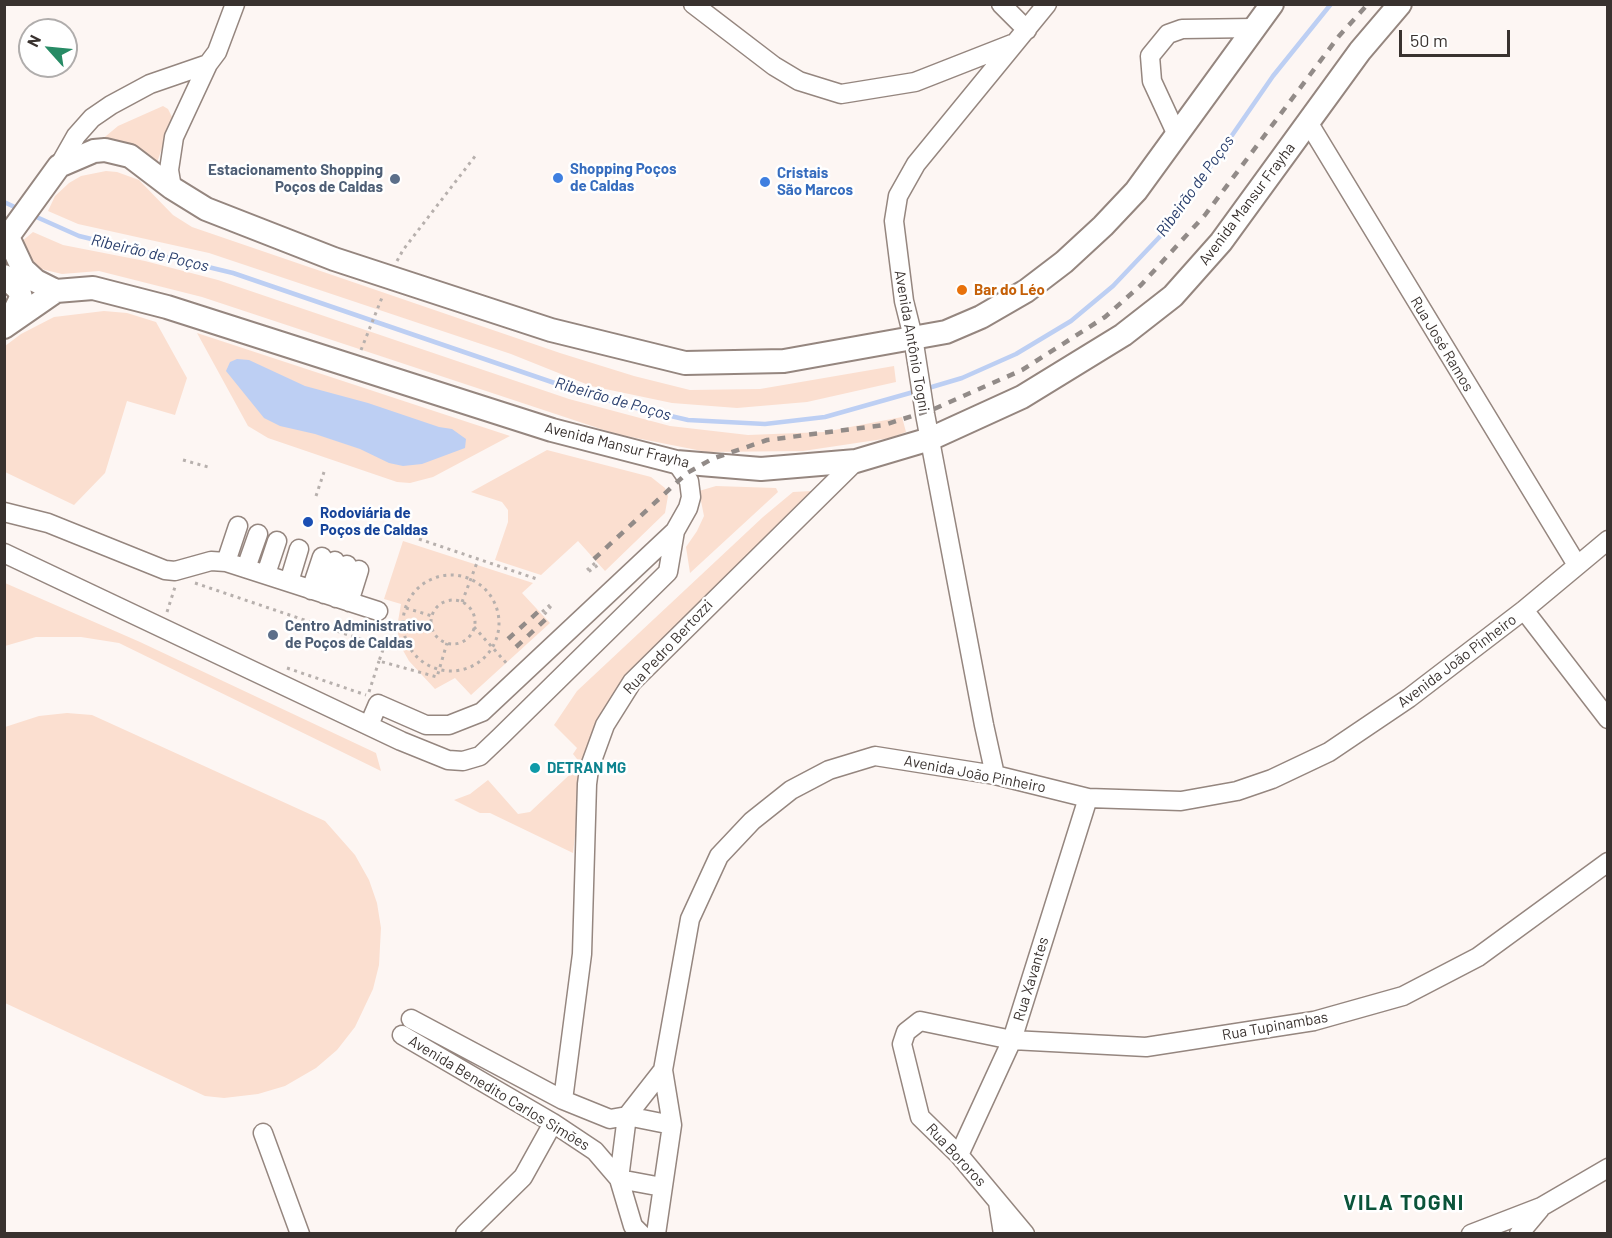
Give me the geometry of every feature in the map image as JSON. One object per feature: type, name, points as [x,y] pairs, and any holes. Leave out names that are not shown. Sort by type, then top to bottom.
[{"type":"main road","points":[[56,291],[36,281],[23,269],[8,237],[53,175],[94,151],[119,151],[147,166],[172,188],[206,209],[237,222],[390,277],[551,330],[685,363],[784,361],[946,332],[981,317],[1026,291],[1064,262],[1136,191],[1272,4]]},
{"type":"main road","name":"Avenida Mansur Frayha","points":[[7,325],[56,291],[93,288],[144,300],[552,430],[676,462],[760,469],[856,461],[930,439],[1022,397],[1123,335],[1173,296],[1221,242],[1360,51],[1400,4]]},
{"type":"main road","points":[[4,276],[19,290],[21,298],[7,325]]},
{"type":"street","points":[[172,188],[169,171],[174,138],[208,64],[217,52],[235,4]]},
{"type":"street","points":[[693,4],[774,66],[818,89],[841,94],[915,82],[1021,36],[1001,4]]},
{"type":"street","name":"Avenida Antônio Togni","points":[[986,773],[984,725],[925,414],[913,337],[904,301],[894,236],[898,196],[916,164],[1047,4]]},
{"type":"street","points":[[1178,135],[1152,81],[1150,56],[1168,34],[1182,29],[1255,28]]},
{"type":"street","points":[[53,175],[76,136],[92,118],[150,84],[208,64]]},
{"type":"street","name":"Rua José Ramos","points":[[1308,122],[1577,565]]},
{"type":"street","name":"Rua Pedro Bertozzi","points":[[563,1100],[582,954],[587,784],[589,769],[605,725],[632,682],[856,461]]},
{"type":"street","points":[[369,725],[378,704],[426,724],[449,725],[466,721],[482,712],[675,531],[688,508],[691,497],[689,481],[676,462]]},
{"type":"street","points":[[4,512],[48,523],[165,570],[175,571],[211,561],[285,581],[378,611]]},
{"type":"street","points":[[4,553],[369,725],[448,760],[463,761],[480,756],[668,572],[675,531]]},
{"type":"street","name":"Avenida João Pinheiro","points":[[656,1233],[672,1125],[663,1070],[690,919],[719,856],[752,821],[791,790],[829,770],[875,756],[986,773],[1088,798],[1181,801],[1237,791],[1272,779],[1329,752],[1409,698],[1524,610],[1608,540]]},
{"type":"street","points":[[285,581],[296,547]]},
{"type":"street","points":[[285,581],[296,547]]},
{"type":"street","points":[[285,581],[296,547]]},
{"type":"street","points":[[285,581],[296,547]]},
{"type":"street","points":[[285,581],[296,547]]},
{"type":"street","points":[[1524,610],[1608,719]]},
{"type":"street","name":"Rua Xavantes","points":[[959,1155],[1012,1040],[1088,798]]},
{"type":"street","name":"Rua Tupinambas","points":[[906,1032],[920,1021],[1012,1040],[1146,1047],[1314,1021],[1403,996],[1478,957],[1608,862]]},
{"type":"street","name":"Avenida Benedito Carlos Simões","points":[[411,1019],[563,1100],[610,1119],[627,1116],[672,1125]]},
{"type":"street","name":"Rua Bororos","points":[[906,1032],[902,1044],[920,1117],[959,1155],[1025,1233]]},
{"type":"street","name":"Avenida Benedito Carlos Simões","points":[[402,1035],[553,1123],[595,1151],[619,1179]]},
{"type":"street","points":[[641,1233],[633,1226],[619,1179],[627,1116],[663,1070]]},
{"type":"street","points":[[465,1233],[523,1177],[553,1123]]},
{"type":"street","points":[[263,1132],[300,1233]]},
{"type":"street","points":[[1471,1233],[1541,1207],[1608,1168]]},
{"type":"street","points":[[619,1179],[662,1187]]},
{"type":"street","points":[[998,1200],[1004,1233]]},
{"type":"street","points":[[1520,1233],[1541,1207]]},
{"type":"path","points":[[365,339],[403,250],[476,155]]},
{"type":"path","points":[[183,460],[208,467]]},
{"type":"path","points":[[316,496],[324,472]]},
{"type":"path","points":[[419,539],[537,579]]},
{"type":"path","points":[[462,602],[478,560]]},
{"type":"path","points":[[457,575],[472,580],[485,589],[495,603],[499,618],[498,634],[492,648],[483,660],[470,668],[454,671],[439,670],[424,665],[406,641],[403,625],[405,608],[413,594],[425,583],[440,577],[457,575]]},
{"type":"path","points":[[166,615],[179,578]]},
{"type":"path","points":[[189,581],[384,647],[368,696],[281,666]]},
{"type":"path","points":[[474,627],[466,639],[461,642],[447,643],[436,636],[432,616],[441,604],[447,601],[462,602],[472,612],[474,627],[519,677]]},
{"type":"path","points":[[405,608],[432,616]]},
{"type":"path","points":[[380,661],[438,677],[447,643]]},
{"type":"shaded area","points":[[163,106],[168,109],[172,117],[156,166],[88,151],[118,126]]},
{"type":"shaded area","points":[[106,171],[117,172],[139,180],[173,215],[192,227],[560,353],[634,376],[690,390],[760,389],[894,366],[896,382],[807,402],[737,408],[672,403],[591,386],[511,354],[209,253],[78,224],[48,211],[55,196],[69,183],[81,176]]},
{"type":"shaded area","points":[[33,232],[63,245],[145,261],[218,280],[569,399],[670,426],[748,435],[824,432],[902,417],[906,432],[890,438],[803,451],[707,452],[616,434],[202,297],[99,271],[62,274],[41,269],[31,262],[21,242]]},
{"type":"shaded area","points":[[104,311],[127,313],[156,322],[187,378],[175,415],[127,401],[105,473],[74,505],[5,472],[5,346],[21,334],[54,317]]},
{"type":"shaded area","points":[[197,333],[510,436],[433,477],[410,483],[397,482],[268,438],[248,426]]},
{"type":"shaded area","points":[[547,450],[651,477],[665,488],[668,496],[665,513],[605,571],[578,541],[541,575],[495,560],[508,522],[508,510],[502,502],[471,492]]},
{"type":"shaded area","points":[[716,486],[776,488],[778,492],[690,573],[686,547],[704,516],[699,491]]},
{"type":"shaded area","points":[[812,491],[624,688],[583,766],[573,853],[490,813],[480,813],[454,800],[470,794],[488,780],[518,814],[530,812],[581,764],[573,754],[577,748],[554,725],[577,691],[763,517],[793,492]]},
{"type":"shaded area","points":[[403,541],[533,583],[522,593],[550,623],[471,695],[455,678],[435,689],[409,661],[400,645],[397,627],[401,604],[384,599]]},
{"type":"shaded area","points":[[5,583],[140,642],[376,753],[381,771],[119,643],[81,637],[36,637],[5,646]]},
{"type":"shaded area","points":[[67,713],[92,715],[325,821],[355,855],[369,880],[377,903],[381,928],[379,965],[373,989],[355,1027],[337,1050],[316,1068],[285,1086],[258,1094],[224,1098],[205,1096],[5,1003],[5,727],[39,716]]},
{"type":"water","points":[[237,359],[249,360],[305,386],[452,429],[466,439],[465,448],[422,464],[403,466],[389,463],[360,449],[315,434],[280,426],[264,418],[226,371],[230,362]]},
{"type":"waterway","name":"Ribeirão de Poços","points":[[925,389],[962,378],[1016,354],[1071,321],[1113,286],[1168,228],[1273,76],[1331,4]]},
{"type":"waterway","name":"Ribeirão de Poços","points":[[4,202],[19,209]]},
{"type":"waterway","name":"Ribeirão de Poços","points":[[32,215],[79,236],[233,273],[575,390],[623,405],[688,420],[765,424],[825,417],[917,391]]},
{"type":"railway","points":[[594,559],[687,473],[712,459],[767,440],[884,425],[934,409],[1022,370],[1105,317],[1141,285],[1205,215],[1339,36],[1368,4]]},
{"type":"railway","points":[[508,639],[539,611]]},
{"type":"railway","points":[[516,647],[546,619]]},
{"type":"place","name":"Shopping Poços de Caldas","points":[[558,178]]},
{"type":"place","name":"Estacionamento Shopping Poços de Caldas","points":[[395,179]]},
{"type":"place","name":"Cristais São Marcos","points":[[765,182]]},
{"type":"place","name":"Bar do Léo","points":[[962,290]]},
{"type":"place","name":"Rodoviária de Poços de Caldas","points":[[308,522]]},
{"type":"place","name":"Centro Administrativo de Poços de Caldas","points":[[273,635]]},
{"type":"place","name":"DETRAN MG","points":[[535,768]]},
{"type":"district","name":"VILA TOGNI","points":[[1404,1203]]}]
